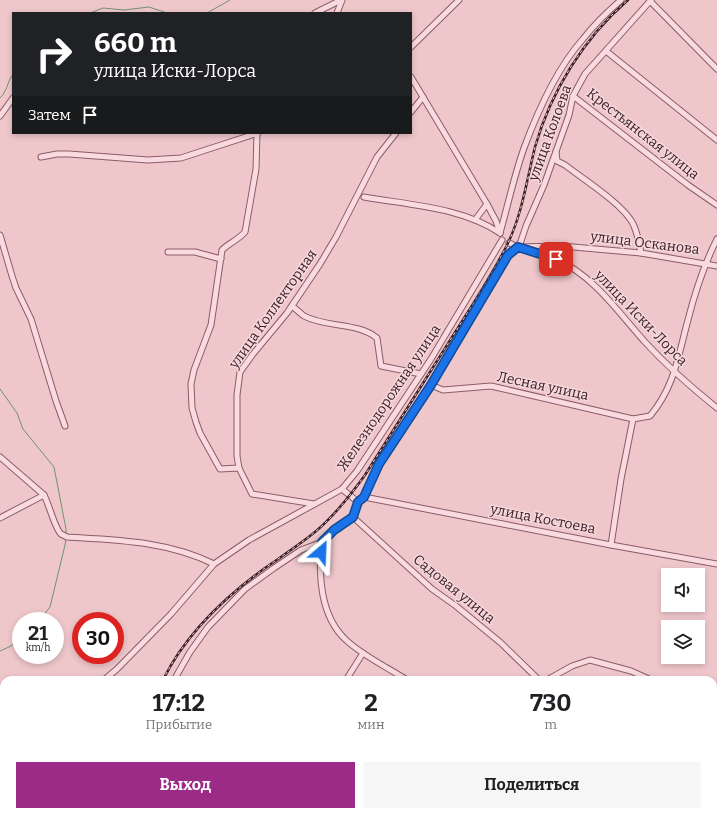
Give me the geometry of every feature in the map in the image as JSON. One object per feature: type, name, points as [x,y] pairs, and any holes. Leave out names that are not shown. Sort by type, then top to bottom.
[{"type":"street","points":[[317,12],[342,0]]},
{"type":"street","points":[[337,12],[342,0]]},
{"type":"street","points":[[412,45],[459,0]]},
{"type":"street","points":[[500,233],[524,147],[542,105],[564,65],[582,40],[601,18],[621,0]]},
{"type":"street","points":[[650,1],[717,69]]},
{"type":"street","name":"улица Колоева","points":[[518,247],[544,186],[555,150],[569,115],[574,96],[585,74],[650,1]]},
{"type":"street","points":[[606,51],[717,140]]},
{"type":"street","points":[[412,79],[487,204],[496,221],[500,233],[506,242]]},
{"type":"street","name":"Крестьянская улица","points":[[574,96],[688,185],[717,205]]},
{"type":"street","points":[[412,111],[423,97]]},
{"type":"street","points":[[0,116],[12,99]]},
{"type":"street","points":[[41,157],[57,154],[69,154],[148,160],[181,158],[254,134]]},
{"type":"street","points":[[257,134],[256,169],[245,232],[240,238],[222,250],[211,325],[194,370],[191,384],[191,394],[196,422],[215,462],[220,469],[239,468],[252,494],[314,504]]},
{"type":"street","name":"улица Коллекторная","points":[[239,468],[237,456],[237,395],[240,372],[292,306],[336,237],[377,157],[395,134]]},
{"type":"street","points":[[555,150],[557,162],[565,165],[608,198],[626,215],[634,225],[641,253]]},
{"type":"street","points":[[364,197],[448,212],[488,225],[500,233]]},
{"type":"street","points":[[475,220],[487,204]]},
{"type":"street","points":[[496,221],[503,221]]},
{"type":"street","points":[[0,235],[16,288],[31,319],[57,406],[65,426]]},
{"type":"street","name":"улица Осканова","points":[[650,416],[667,389],[675,371],[688,319],[706,263],[717,240]]},
{"type":"street","name":"улица Осканова","points":[[506,242],[518,247],[562,246],[641,253],[717,266]]},
{"type":"street","name":"Железнодорожная улица","points":[[109,676],[171,614],[214,564],[249,540],[342,489],[357,471],[506,242]]},
{"type":"street","points":[[176,676],[190,652],[208,627],[245,589],[301,550],[322,542],[334,530],[353,517],[358,502],[364,497],[379,464],[431,385],[508,255],[518,247]]},
{"type":"street","name":"улица Иски-Лорса","points":[[518,247],[556,259],[580,274],[602,292],[646,343],[692,388],[717,408]]},
{"type":"street","points":[[168,252],[195,252],[221,259]]},
{"type":"street","points":[[292,306],[304,316],[369,332],[377,338],[381,366],[421,374]]},
{"type":"street","name":"Лесная улица","points":[[431,385],[443,390],[492,386],[633,419],[650,416]]},
{"type":"street","points":[[611,545],[621,479],[633,419]]},
{"type":"street","points":[[0,457],[44,495],[60,534],[67,537],[122,540],[162,546],[198,556],[214,564]]},
{"type":"street","points":[[342,489],[358,502]]},
{"type":"street","points":[[0,518],[44,495]]},
{"type":"street","name":"улица Костоева","points":[[364,497],[717,564]]},
{"type":"street","name":"Садовая улица","points":[[353,517],[432,589],[456,606],[501,643],[536,676]]},
{"type":"street","points":[[322,542],[320,562],[322,592],[330,620],[345,639],[401,676]]},
{"type":"street","points":[[349,676],[364,653]]},
{"type":"street","points":[[554,676],[572,666],[590,660],[631,671],[642,676]]},
{"type":"waterway","points":[[209,12],[230,0]]},
{"type":"waterway","points":[[93,12],[103,8],[124,10],[149,7],[164,12]]},
{"type":"waterway","points":[[0,98],[12,76]]},
{"type":"waterway","points":[[0,389],[17,413],[23,429],[54,467],[66,534]]},
{"type":"waterway","points":[[46,612],[50,607],[66,539]]},
{"type":"waterway","points":[[0,651],[12,645]]},
{"type":"railway","points":[[165,676],[172,663],[194,632],[207,618],[235,591],[322,526],[354,491],[365,475],[494,270],[507,245],[517,222],[535,147],[550,106],[560,86],[583,48],[597,31],[628,0]]},
{"type":"route","points":[[321,552],[322,542],[334,530],[353,517],[358,502],[364,497],[379,464],[431,385],[508,255],[518,247],[556,259]]}]
